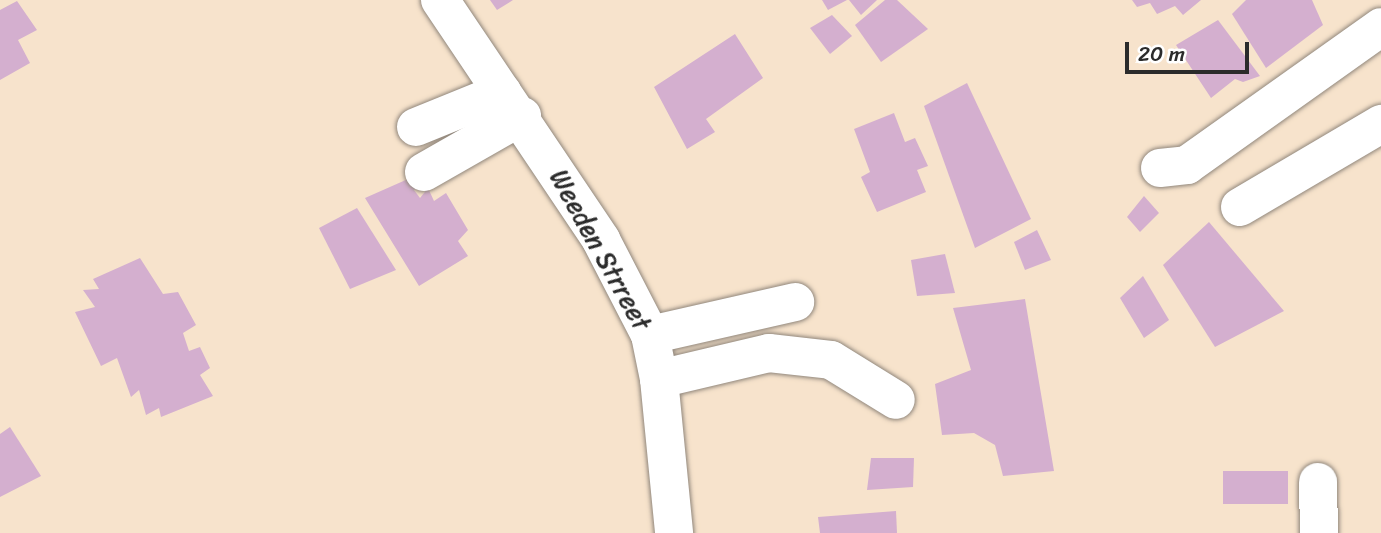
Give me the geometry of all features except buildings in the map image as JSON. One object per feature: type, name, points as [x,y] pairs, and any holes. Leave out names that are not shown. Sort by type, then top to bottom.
[{"type":"street","name":"Weeden Strreet","points":[[440,0],[601,240],[650,335],[659,379],[674,533]]},
{"type":"street","points":[[1160,167],[1187,165],[1381,27]]},
{"type":"street","points":[[416,127],[512,104]]},
{"type":"street","points":[[424,172],[512,104]]},
{"type":"street","points":[[1240,207],[1381,124]]},
{"type":"street","points":[[650,335],[795,302]]},
{"type":"street","points":[[659,379],[769,352],[831,360],[896,400]]},
{"type":"street","points":[[1318,482],[1319,533]]}]
